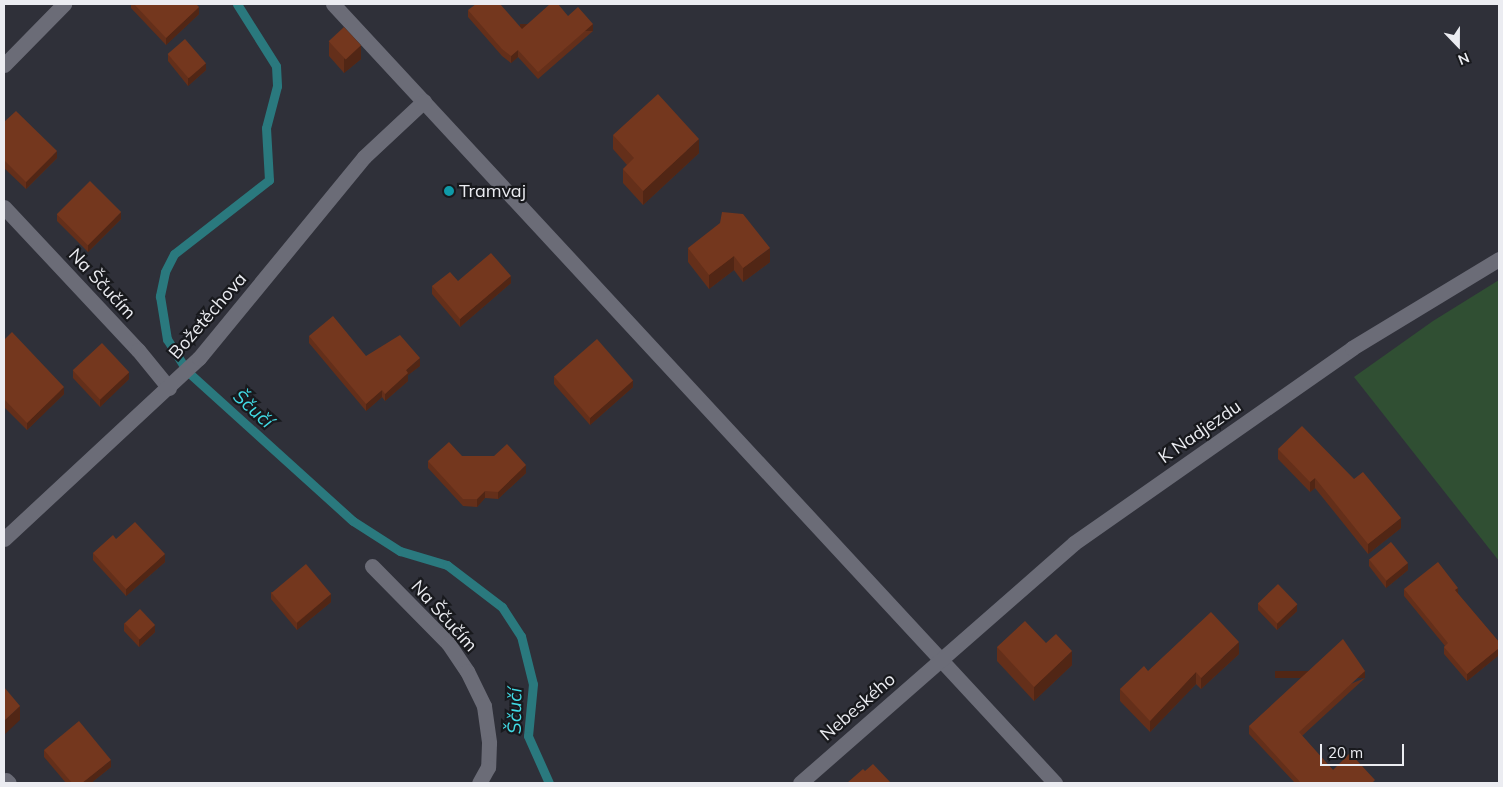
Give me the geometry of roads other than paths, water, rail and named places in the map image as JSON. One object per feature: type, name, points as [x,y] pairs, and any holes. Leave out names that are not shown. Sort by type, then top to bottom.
[{"type":"street","points":[[4,65],[64,4]]},
{"type":"street","points":[[333,4],[1055,783]]},
{"type":"street","name":"Božetěchova","points":[[4,539],[199,358],[364,157],[424,101]]},
{"type":"street","name":"Na Ščučím","points":[[4,207],[171,386]]},
{"type":"street","name":"K Nadjezdu","points":[[940,660],[1082,538],[1352,348],[1499,259]]},
{"type":"street","name":"Na Ščučím","points":[[372,566],[448,643],[467,671],[484,706],[489,744],[488,767],[479,783]]},
{"type":"street","name":"Nebeského","points":[[800,783],[940,660]]},
{"type":"waterway","name":"Ščučí","points":[[237,4],[276,66],[277,86],[266,128],[269,180],[174,254],[165,272],[160,296],[167,339],[188,372],[353,521],[400,551],[447,565],[502,607],[521,636],[533,684],[528,736],[549,783]]},
{"type":"place","name":"Tramvaj","points":[[449,191]]}]
